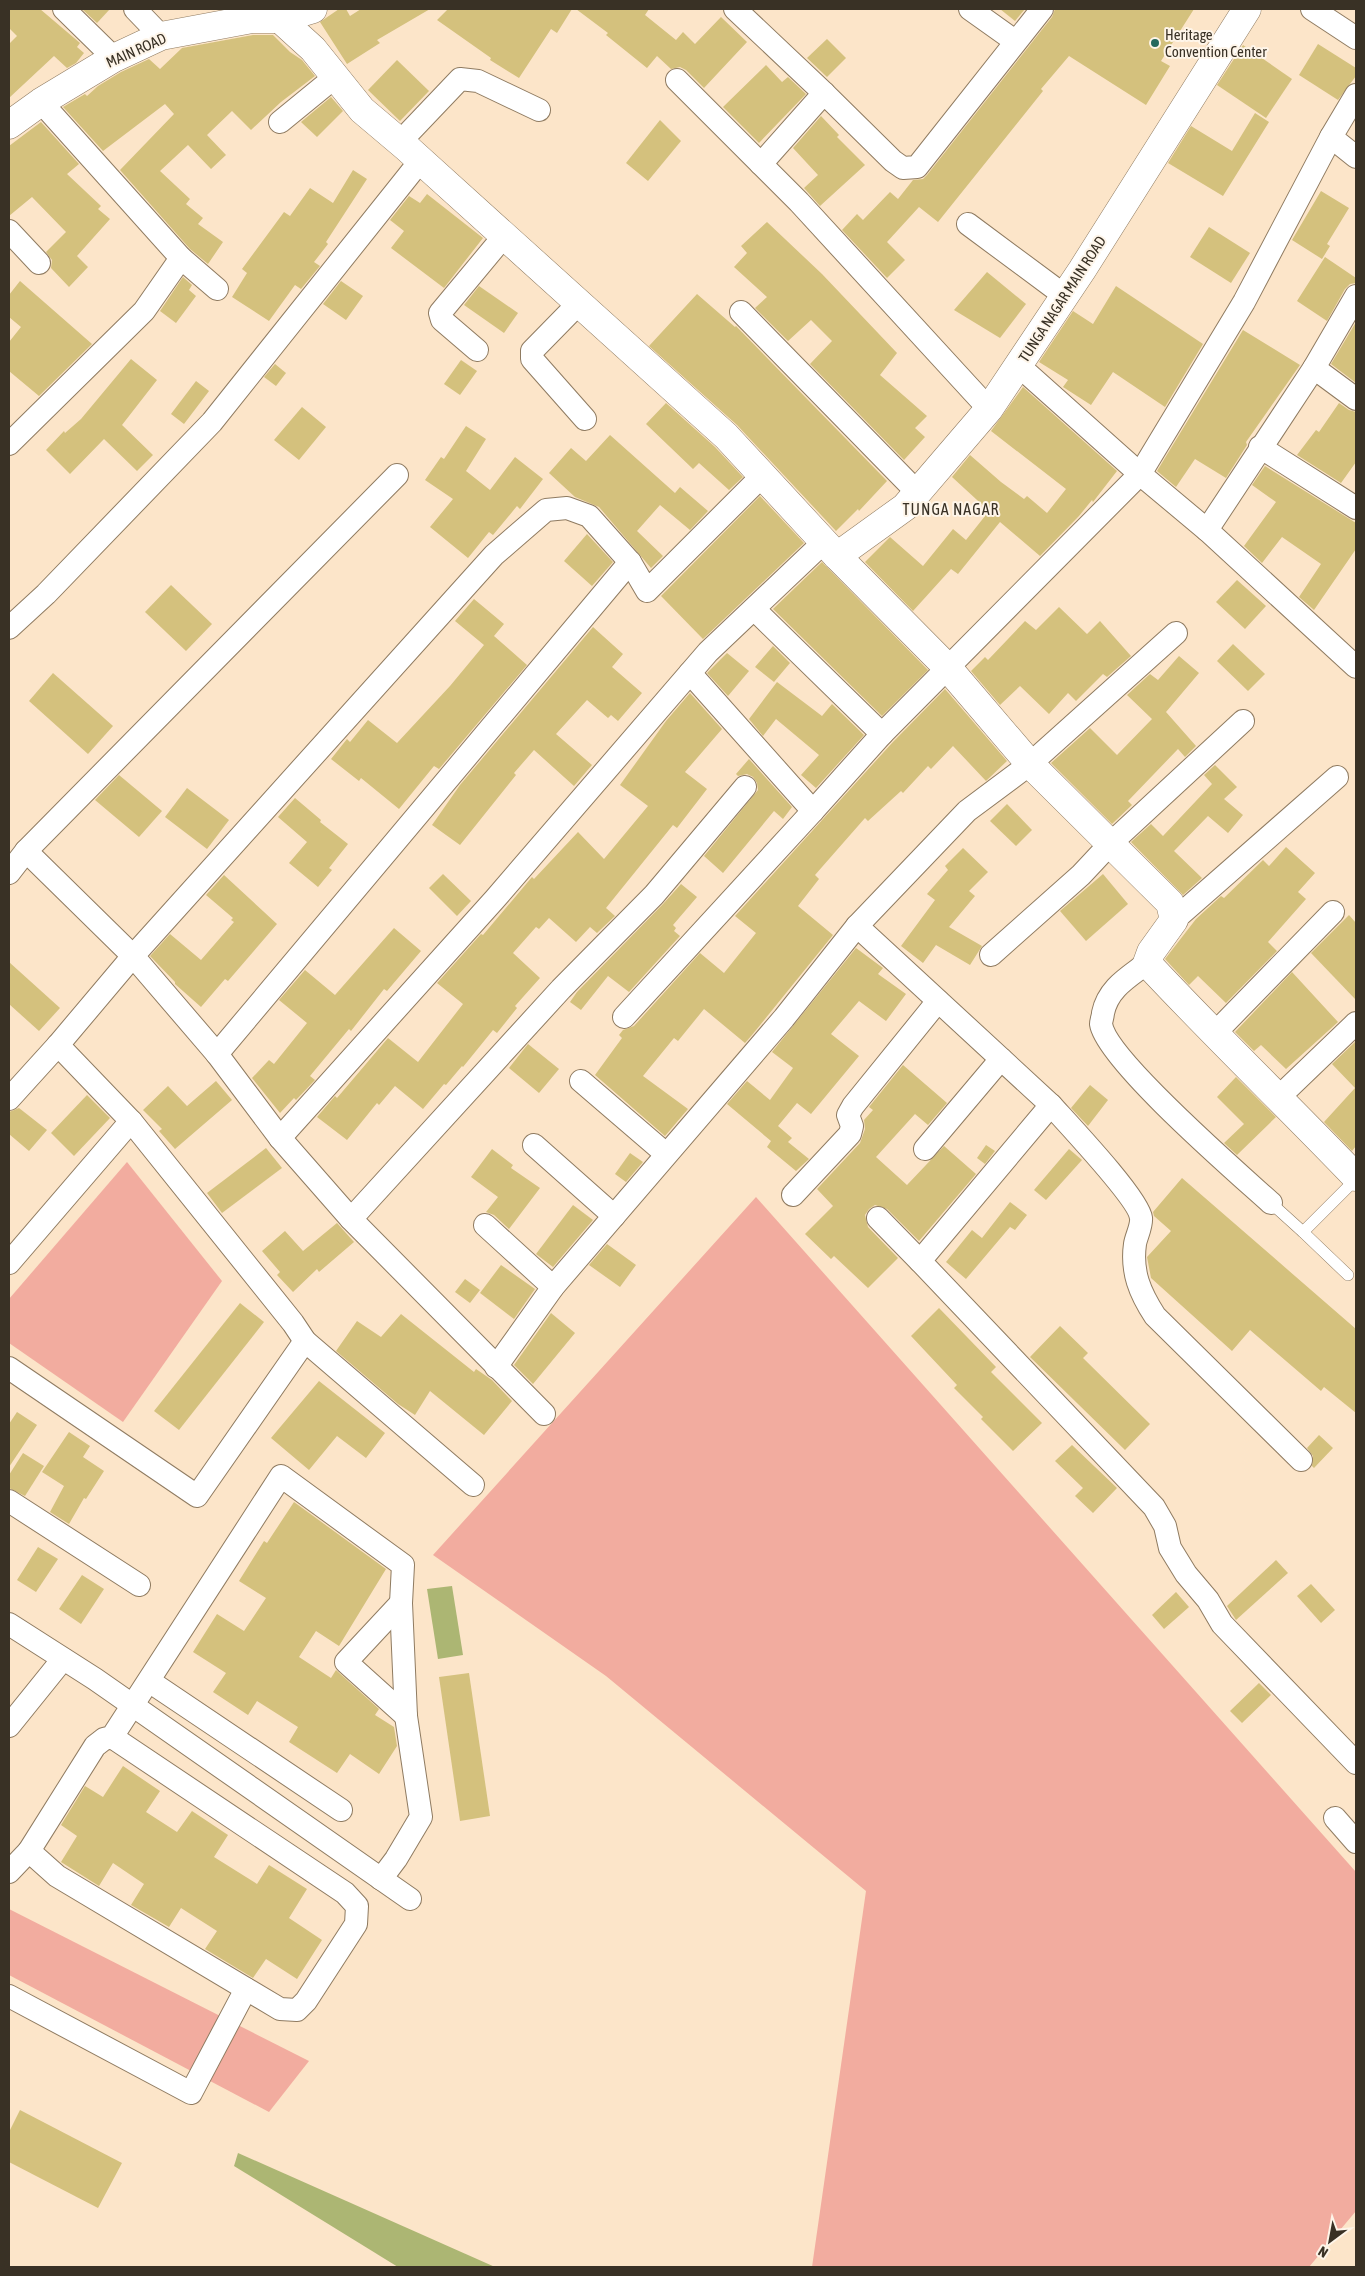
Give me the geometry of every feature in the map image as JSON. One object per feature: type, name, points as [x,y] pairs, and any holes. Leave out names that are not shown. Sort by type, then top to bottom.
[{"type":"street","points":[[64,9],[114,58]]},
{"type":"street","points":[[135,9],[161,36]]},
{"type":"street","name":"MAIN ROAD","points":[[12,118],[114,58],[161,36],[261,14],[313,9]]},
{"type":"street","points":[[735,9],[893,161],[903,168],[917,167],[1042,9]]},
{"type":"street","points":[[970,9],[1015,41]]},
{"type":"street","name":"TUNGA NAGAR MAIN ROAD","points":[[831,549],[905,507],[989,409],[1065,296],[1247,9]]},
{"type":"street","points":[[1312,9],[1356,38]]},
{"type":"street","points":[[261,14],[313,50],[362,110],[421,160],[726,436],[831,549],[948,668],[1030,764],[1170,903],[1174,920]]},
{"type":"street","points":[[280,122],[334,77]]},
{"type":"street","points":[[400,142],[460,79],[478,81],[539,110]]},
{"type":"street","points":[[677,80],[806,209],[989,409]]},
{"type":"street","points":[[761,164],[824,93]]},
{"type":"street","points":[[624,1018],[882,734],[1140,474],[1244,302],[1331,137],[1356,95]]},
{"type":"street","points":[[40,102],[181,258],[217,289]]},
{"type":"street","points":[[1331,137],[1356,157]]},
{"type":"street","points":[[9,628],[46,594],[212,422],[421,160]]},
{"type":"street","points":[[968,224],[1065,296]]},
{"type":"street","points":[[9,231],[39,263]]},
{"type":"street","points":[[477,350],[442,320],[440,313],[504,236]]},
{"type":"street","points":[[9,444],[144,311],[181,258]]},
{"type":"street","points":[[1207,530],[1260,447],[1314,368],[1356,296]]},
{"type":"street","points":[[579,303],[532,350],[532,359],[585,420]]},
{"type":"street","points":[[741,312],[918,494]]},
{"type":"street","points":[[1019,366],[1140,474],[1207,530],[1356,667]]},
{"type":"street","points":[[1314,368],[1356,399]]},
{"type":"street","points":[[1260,447],[1356,508]]},
{"type":"street","points":[[9,873],[26,851],[396,475]]},
{"type":"street","points":[[9,1099],[58,1045],[133,956],[494,555],[531,522],[546,510],[567,508],[589,516],[630,562],[647,591],[763,475]]},
{"type":"street","points":[[280,1138],[495,899],[690,673],[754,609],[831,549]]},
{"type":"street","points":[[217,1054],[630,562]]},
{"type":"street","points":[[754,609],[882,734]]},
{"type":"street","points":[[496,1367],[553,1287],[784,1018],[857,926],[967,811],[1030,764],[1176,633]]},
{"type":"street","points":[[690,673],[813,811]]},
{"type":"street","points":[[991,955],[1081,875],[1110,844],[1243,721]]},
{"type":"street","points":[[1270,1203],[1160,1100],[1111,1044],[1101,1024],[1105,1006],[1113,990],[1147,963],[1151,952],[1174,920],[1337,777]]},
{"type":"street","points":[[351,1219],[561,989],[654,895],[745,787]]},
{"type":"street","points":[[26,851],[133,956],[217,1054],[280,1138],[351,1219],[544,1414]]},
{"type":"street","points":[[1215,1033],[1333,912]]},
{"type":"street","points":[[857,926],[1051,1105],[1132,1198],[1141,1218],[1135,1246],[1134,1274],[1142,1296],[1155,1316],[1300,1460]]},
{"type":"street","points":[[1147,963],[1354,1170]]},
{"type":"street","points":[[793,1195],[850,1134],[852,1126],[848,1115],[853,1106],[938,1001]]},
{"type":"street","points":[[1279,1097],[1356,1023]]},
{"type":"street","points":[[58,1045],[131,1121],[293,1323],[305,1342],[473,1485]]},
{"type":"street","points":[[924,1149],[1002,1059]]},
{"type":"street","points":[[582,1080],[666,1154]]},
{"type":"street","points":[[920,1261],[1051,1105]]},
{"type":"street","points":[[9,1263],[131,1121]]},
{"type":"street","points":[[534,1145],[614,1216]]},
{"type":"street","points":[[878,1218],[1154,1506],[1165,1526],[1170,1548],[1186,1574],[1208,1600],[1222,1624],[1356,1763]]},
{"type":"street","points":[[485,1225],[553,1287]]},
{"type":"street","points":[[9,1368],[197,1496],[305,1342]]},
{"type":"street","points":[[9,1872],[29,1851],[95,1746],[104,1739],[112,1737],[281,1476],[402,1565],[401,1603],[406,1716],[421,1817],[396,1859],[381,1879]]},
{"type":"street","points":[[9,1500],[139,1585]]},
{"type":"street","points":[[401,1603],[346,1662],[406,1716]]},
{"type":"street","points":[[9,1624],[133,1706],[410,1899]]},
{"type":"street","points":[[9,1726],[63,1659]]},
{"type":"street","points":[[149,1681],[341,1810]]},
{"type":"street","points":[[29,1851],[57,1876],[280,2009],[296,2010],[306,2001],[356,1924],[357,1906],[345,1893],[112,1737]]},
{"type":"street","points":[[1335,1818],[1356,1842]]},
{"type":"street","points":[[9,1996],[191,2093],[246,1989]]},
{"type":"lane","points":[[1303,1232],[1354,1170]]},
{"type":"lane","points":[[1270,1203],[1348,1275]]},
{"type":"shaded area","points":[[127,1162],[222,1281],[123,1422],[9,1343],[9,1299]]},
{"type":"shaded area","points":[[756,1197],[1356,1872],[1356,2211],[1309,2267],[812,2267],[866,1891],[606,1676],[433,1555]]},
{"type":"shaded area","points":[[452,1586],[463,1655],[438,1659],[427,1589]]},
{"type":"shaded area","points":[[9,1909],[309,2061],[269,2112],[9,1975]]},
{"type":"shaded area","points":[[238,2153],[495,2267],[398,2267],[234,2166]]},
{"type":"building","points":[[9,9],[40,9],[80,43],[77,47],[84,53],[76,63],[67,68],[54,56],[9,98],[9,44],[17,36],[9,28]]},
{"type":"building","points":[[82,9],[110,9],[97,23]]},
{"type":"building","points":[[339,9],[346,9],[350,16],[361,9],[430,9],[377,40],[380,43],[347,64],[320,22]]},
{"type":"building","points":[[448,9],[572,9],[557,33],[551,29],[519,78],[490,60],[491,58],[437,20]]},
{"type":"building","points":[[576,9],[649,9],[645,15],[676,40],[683,32],[695,44],[721,17],[747,42],[704,88],[686,70],[680,67],[671,69],[657,56],[647,68],[606,35],[608,33]]},
{"type":"building","points":[[1000,9],[1025,9],[1015,21]]},
{"type":"building","points":[[1055,9],[1194,9],[1161,61],[1170,66],[1146,105],[1069,56],[1041,89],[1043,91],[938,222],[919,207],[887,242],[905,260],[887,278],[842,230],[857,214],[863,220],[890,192],[898,199],[913,180],[923,179],[927,175],[1052,17]]},
{"type":"building","points":[[253,35],[273,35],[290,52],[302,60],[315,76],[281,102],[251,130],[232,111],[207,135],[226,155],[211,169],[188,145],[160,171],[190,199],[186,204],[203,218],[198,224],[223,242],[208,264],[190,249],[120,170],[174,114],[165,104],[103,151],[63,107],[85,94],[87,96],[98,86],[121,72],[149,59],[160,69],[182,48]]},
{"type":"building","points":[[827,39],[846,58],[827,77],[807,58]]},
{"type":"building","points":[[1318,44],[1356,68],[1356,76],[1338,100],[1299,75]]},
{"type":"building","points":[[1243,45],[1292,79],[1266,118],[1217,85]]},
{"type":"building","points":[[397,60],[429,91],[400,121],[368,90]]},
{"type":"building","points":[[766,65],[782,82],[788,77],[806,94],[759,143],[723,107]]},
{"type":"building","points":[[331,97],[343,111],[317,137],[301,122]]},
{"type":"building","points":[[1255,113],[1269,122],[1223,196],[1168,163],[1191,126],[1232,151]]},
{"type":"building","points":[[821,116],[839,135],[837,137],[865,165],[820,206],[804,188],[818,175],[793,148]]},
{"type":"building","points":[[660,120],[681,141],[648,181],[626,163]]},
{"type":"building","points":[[41,122],[79,164],[67,174],[101,206],[98,209],[110,219],[77,256],[88,267],[69,287],[51,268],[52,260],[46,252],[66,232],[32,197],[9,216],[9,146]]},
{"type":"building","points":[[353,170],[367,179],[326,242],[328,244],[314,262],[320,266],[301,289],[295,285],[269,321],[232,297],[247,273],[242,269],[284,212],[290,216],[310,188],[333,203]]},
{"type":"building","points":[[1321,191],[1349,208],[1327,244],[1330,246],[1322,259],[1292,240]]},
{"type":"building","points":[[427,194],[483,238],[444,288],[391,248],[404,231],[390,220],[409,196],[420,203]]},
{"type":"building","points":[[767,222],[822,274],[897,353],[880,375],[927,416],[915,428],[925,437],[904,460],[810,364],[832,341],[811,320],[788,341],[755,308],[767,297],[734,267],[747,253],[741,246]]},
{"type":"building","points":[[1209,227],[1250,253],[1231,283],[1190,257]]},
{"type":"building","points":[[1325,257],[1356,278],[1356,283],[1350,284],[1345,289],[1327,321],[1297,301]]},
{"type":"building","points":[[987,272],[1026,304],[1000,338],[954,310]]},
{"type":"building","points":[[183,277],[192,285],[189,290],[196,296],[176,323],[160,311]]},
{"type":"building","points":[[20,281],[92,344],[39,396],[9,371],[9,342],[21,327],[9,317],[9,295]]},
{"type":"building","points":[[341,281],[363,296],[346,320],[323,304]]},
{"type":"building","points":[[479,286],[518,313],[504,333],[464,305]]},
{"type":"building","points":[[1116,286],[1203,344],[1165,407],[1113,372],[1091,405],[1063,387],[1068,380],[1039,362],[1073,311],[1093,324]]},
{"type":"building","points":[[697,294],[736,326],[887,481],[859,511],[858,509],[836,531],[737,425],[649,346]]},
{"type":"building","points":[[1356,322],[1356,383],[1331,364]]},
{"type":"building","points":[[1243,330],[1300,365],[1246,442],[1247,445],[1226,478],[1195,459],[1176,487],[1157,471]]},
{"type":"building","points":[[131,359],[157,380],[122,425],[153,455],[137,471],[104,439],[70,474],[46,450],[64,431],[65,433],[81,419]]},
{"type":"building","points":[[461,360],[477,371],[460,395],[444,384]]},
{"type":"building","points":[[275,364],[286,373],[276,386],[264,377]]},
{"type":"building","points":[[196,381],[209,391],[184,424],[171,414]]},
{"type":"building","points":[[1023,387],[1117,471],[1093,502],[1092,500],[1040,556],[1000,522],[958,574],[951,569],[913,611],[865,562],[890,537],[923,566],[953,529],[966,540],[989,511],[952,477],[970,455],[1001,482],[1024,499],[1027,496],[1047,513],[1066,489],[991,431]]},
{"type":"building","points":[[666,403],[715,447],[743,477],[729,490],[699,463],[693,469],[646,424]]},
{"type":"building","points":[[1339,403],[1349,410],[1356,412],[1356,462],[1341,483],[1297,455],[1316,430],[1319,432]]},
{"type":"building","points":[[302,407],[326,427],[299,460],[274,440]]},
{"type":"building","points":[[466,426],[486,439],[466,471],[490,490],[515,457],[543,479],[520,509],[517,506],[493,535],[489,532],[468,558],[430,527],[453,499],[425,480],[441,457],[444,459]]},
{"type":"building","points":[[610,435],[675,493],[680,487],[708,511],[690,530],[660,505],[637,531],[663,556],[651,568],[599,507],[575,497],[549,473],[571,448],[586,461]]},
{"type":"building","points":[[1265,466],[1356,523],[1356,549],[1314,610],[1299,597],[1321,564],[1282,537],[1262,563],[1244,546],[1276,502],[1252,485]]},
{"type":"building","points":[[760,496],[804,543],[703,639],[661,596]]},
{"type":"building","points":[[587,534],[613,562],[592,586],[564,561]]},
{"type":"building","points":[[822,562],[928,670],[882,716],[773,609]]},
{"type":"building","points":[[1237,580],[1266,606],[1245,629],[1216,602]]},
{"type":"building","points":[[171,585],[212,624],[186,651],[145,612]]},
{"type":"building","points":[[474,599],[504,624],[494,636],[527,665],[439,769],[434,766],[399,809],[361,778],[359,781],[331,759],[347,739],[350,742],[368,720],[397,743],[450,686],[484,645],[455,621]]},
{"type":"building","points":[[1059,607],[1087,634],[1100,621],[1131,656],[1107,677],[1103,674],[1076,701],[1068,693],[1049,714],[1020,686],[1000,705],[971,671],[985,657],[988,660],[1025,621],[1036,630]]},
{"type":"building","points":[[593,627],[623,654],[612,667],[642,693],[618,721],[611,715],[608,718],[587,700],[556,734],[592,765],[574,786],[534,750],[514,773],[516,775],[460,845],[432,825],[460,785]]},
{"type":"building","points":[[1233,644],[1265,674],[1248,691],[1217,661]]},
{"type":"building","points":[[773,646],[790,663],[774,682],[755,667]]},
{"type":"building","points":[[727,653],[749,671],[728,696],[707,673]]},
{"type":"building","points":[[1179,656],[1199,673],[1166,712],[1196,746],[1185,757],[1178,749],[1128,801],[1132,805],[1112,824],[1051,763],[1090,728],[1117,755],[1152,719],[1127,695],[1150,674],[1158,680]]},
{"type":"building","points":[[53,673],[113,726],[88,754],[29,701]]},
{"type":"building","points":[[777,682],[822,716],[832,704],[864,735],[816,788],[801,775],[819,755],[776,719],[763,736],[749,719]]},
{"type":"building","points":[[945,689],[1007,761],[986,781],[953,746],[931,769],[928,766],[903,793],[901,791],[868,821],[865,818],[815,875],[819,879],[798,906],[833,935],[752,1035],[745,1043],[704,1009],[678,1041],[674,1038],[643,1076],[688,1109],[665,1136],[595,1075],[622,1038],[619,1035],[623,1030],[634,1026],[700,953],[724,973],[756,933],[735,916],[892,743]]},
{"type":"building","points":[[690,693],[722,729],[685,772],[707,789],[677,828],[673,825],[606,908],[615,916],[597,933],[590,927],[576,942],[549,918],[539,929],[536,927],[513,953],[540,978],[515,1006],[517,1008],[497,1033],[493,1030],[463,1067],[446,1085],[444,1084],[423,1109],[395,1086],[379,1105],[377,1103],[347,1140],[317,1117],[335,1096],[337,1098],[388,1038],[418,1062],[463,1004],[437,983],[481,934],[483,935],[532,877],[534,879],[578,832],[604,859],[648,806],[620,785],[666,721]]},
{"type":"building","points":[[749,759],[792,807],[783,819],[774,811],[723,873],[704,856],[758,790],[757,783],[753,777],[747,774],[738,776],[736,774]]},
{"type":"building","points":[[1215,765],[1237,787],[1224,799],[1243,815],[1228,833],[1208,816],[1174,851],[1202,878],[1183,895],[1131,842],[1151,824],[1163,836],[1212,784],[1204,775]]},
{"type":"building","points":[[119,775],[162,811],[139,837],[95,800]]},
{"type":"building","points":[[187,788],[229,820],[207,849],[165,817]]},
{"type":"building","points":[[295,798],[321,820],[320,822],[348,844],[329,868],[332,870],[318,887],[289,863],[307,842],[278,817]]},
{"type":"building","points":[[1007,804],[1032,830],[1016,846],[990,821]]},
{"type":"building","points":[[1286,847],[1315,873],[1298,892],[1306,899],[1268,942],[1277,951],[1226,1003],[1198,976],[1189,985],[1165,959],[1196,919],[1221,896],[1224,898],[1263,860],[1269,866]]},
{"type":"building","points":[[963,848],[988,872],[969,891],[975,896],[949,927],[982,946],[970,965],[936,945],[923,963],[901,946],[935,900],[927,894],[948,870],[945,866]]},
{"type":"building","points":[[443,874],[471,901],[457,916],[429,888]]},
{"type":"building","points":[[1103,874],[1128,904],[1086,941],[1060,911]]},
{"type":"building","points":[[224,875],[277,924],[228,981],[225,979],[201,1007],[175,984],[150,956],[170,934],[201,960],[234,922],[231,920],[233,918],[206,895]]},
{"type":"building","points":[[681,884],[697,897],[673,925],[676,928],[674,931],[680,936],[629,992],[608,976],[581,1010],[570,1002],[577,992]]},
{"type":"building","points":[[1349,915],[1356,923],[1356,1000],[1311,953]]},
{"type":"building","points":[[394,928],[421,951],[387,991],[384,989],[351,1031],[349,1029],[310,1076],[315,1080],[296,1100],[294,1098],[280,1113],[252,1078],[269,1060],[274,1064],[307,1023],[279,1000],[305,970],[335,995]]},
{"type":"building","points":[[856,948],[883,968],[878,974],[906,994],[886,1021],[859,1001],[831,1034],[859,1056],[811,1114],[797,1103],[778,1126],[792,1138],[788,1142],[809,1159],[796,1171],[767,1147],[771,1141],[727,1104],[747,1081],[770,1100],[793,1068],[772,1052]]},
{"type":"building","points":[[9,962],[60,1008],[39,1031],[9,1004]]},
{"type":"building","points":[[1292,972],[1338,1022],[1286,1069],[1261,1045],[1254,1051],[1235,1032]]},
{"type":"building","points":[[1356,1041],[1356,1146],[1352,1151],[1324,1122],[1355,1088],[1332,1064]]},
{"type":"building","points":[[528,1044],[559,1069],[539,1093],[509,1068]]},
{"type":"building","points":[[903,1065],[947,1103],[928,1125],[915,1114],[876,1157],[907,1185],[944,1146],[976,1174],[919,1241],[887,1209],[875,1205],[869,1209],[865,1215],[868,1227],[898,1258],[868,1288],[834,1256],[831,1259],[805,1234],[833,1206],[817,1189],[860,1143],[865,1129],[864,1120],[873,1110],[869,1107]]},
{"type":"building","points":[[1236,1077],[1276,1117],[1237,1155],[1224,1143],[1244,1124],[1217,1097]]},
{"type":"building","points":[[216,1081],[232,1100],[175,1149],[159,1131],[162,1129],[143,1110],[168,1086],[187,1106]]},
{"type":"building","points":[[1090,1085],[1108,1100],[1088,1126],[1071,1108]]},
{"type":"building","points":[[87,1095],[110,1118],[74,1156],[51,1133]]},
{"type":"building","points":[[19,1108],[47,1130],[29,1151],[9,1134],[9,1112]]},
{"type":"building","points":[[986,1145],[995,1151],[985,1164],[977,1158]]},
{"type":"building","points":[[266,1148],[282,1168],[222,1213],[207,1193]]},
{"type":"building","points":[[492,1149],[513,1165],[511,1168],[540,1188],[509,1229],[494,1215],[486,1212],[498,1197],[471,1177]]},
{"type":"building","points":[[1069,1149],[1082,1160],[1046,1200],[1034,1190]]},
{"type":"building","points":[[630,1153],[643,1162],[626,1182],[615,1174]]},
{"type":"building","points":[[1182,1178],[1356,1329],[1356,1413],[1324,1387],[1321,1391],[1250,1330],[1232,1351],[1151,1278],[1147,1257],[1171,1231],[1154,1216],[1153,1212]]},
{"type":"building","points":[[1010,1202],[1027,1215],[1015,1230],[1010,1227],[966,1279],[946,1262],[972,1230],[982,1238]]},
{"type":"building","points":[[573,1205],[593,1220],[553,1267],[536,1254]]},
{"type":"building","points":[[337,1223],[354,1242],[319,1272],[317,1269],[293,1292],[277,1275],[280,1272],[262,1251],[285,1231],[303,1251]]},
{"type":"building","points":[[607,1244],[636,1265],[620,1287],[589,1265]]},
{"type":"building","points":[[501,1265],[535,1289],[514,1319],[480,1293]]},
{"type":"building","points":[[465,1279],[480,1290],[470,1303],[455,1292]]},
{"type":"building","points":[[240,1303],[264,1322],[179,1430],[154,1411]]},
{"type":"building","points":[[939,1308],[996,1367],[991,1372],[1042,1423],[1013,1451],[981,1419],[983,1417],[954,1388],[957,1385],[911,1336]]},
{"type":"building","points":[[551,1313],[575,1333],[533,1384],[514,1365]]},
{"type":"building","points":[[401,1314],[474,1372],[476,1369],[492,1380],[512,1401],[484,1435],[430,1391],[415,1415],[398,1404],[336,1351],[357,1321],[381,1337]]},
{"type":"building","points":[[1060,1326],[1088,1353],[1083,1358],[1150,1424],[1125,1450],[1030,1357]]},
{"type":"building","points":[[319,1381],[385,1433],[366,1458],[337,1436],[309,1470],[271,1438]]},
{"type":"building","points":[[17,1412],[37,1425],[9,1467],[9,1424]]},
{"type":"building","points":[[69,1432],[90,1446],[83,1457],[104,1471],[86,1499],[84,1498],[69,1524],[50,1512],[64,1486],[42,1472]]},
{"type":"building","points":[[1319,1435],[1333,1448],[1314,1468],[1312,1466],[1313,1456],[1307,1448]]},
{"type":"building","points":[[1072,1445],[1117,1488],[1093,1513],[1075,1496],[1083,1488],[1055,1461]]},
{"type":"building","points":[[23,1453],[44,1466],[25,1496],[9,1488],[9,1475]]},
{"type":"building","points":[[294,1502],[386,1569],[339,1646],[316,1631],[299,1657],[331,1678],[336,1670],[379,1709],[375,1715],[394,1727],[397,1746],[379,1774],[350,1754],[337,1773],[289,1742],[298,1727],[257,1701],[248,1715],[213,1692],[226,1673],[193,1652],[217,1614],[244,1631],[266,1598],[239,1581],[264,1541],[267,1543]]},
{"type":"building","points":[[38,1547],[58,1559],[36,1592],[17,1580]]},
{"type":"building","points":[[1276,1560],[1288,1573],[1236,1620],[1227,1606]]},
{"type":"building","points":[[82,1575],[104,1589],[81,1624],[59,1609]]},
{"type":"building","points":[[1311,1584],[1335,1610],[1321,1623],[1297,1596]]},
{"type":"building","points":[[1176,1592],[1189,1607],[1164,1629],[1152,1615]]},
{"type":"building","points":[[469,1673],[490,1816],[460,1821],[439,1677]]},
{"type":"building","points":[[1259,1683],[1271,1695],[1242,1723],[1230,1711]]},
{"type":"building","points":[[123,1766],[160,1791],[146,1812],[177,1832],[192,1811],[228,1835],[214,1857],[257,1884],[269,1865],[307,1889],[289,1918],[322,1940],[297,1979],[266,1959],[253,1978],[205,1949],[217,1931],[181,1908],[169,1927],[131,1905],[144,1884],[113,1863],[99,1886],[61,1862],[77,1836],[61,1825],[85,1786],[103,1797]]},
{"type":"building","points":[[20,2110],[122,2163],[98,2208],[9,2162],[9,2132]]},
{"type":"place","name":"Heritage Convention Center","points":[[1155,43]]},
{"type":"district","name":"TUNGA NAGAR","points":[[951,509]]}]
